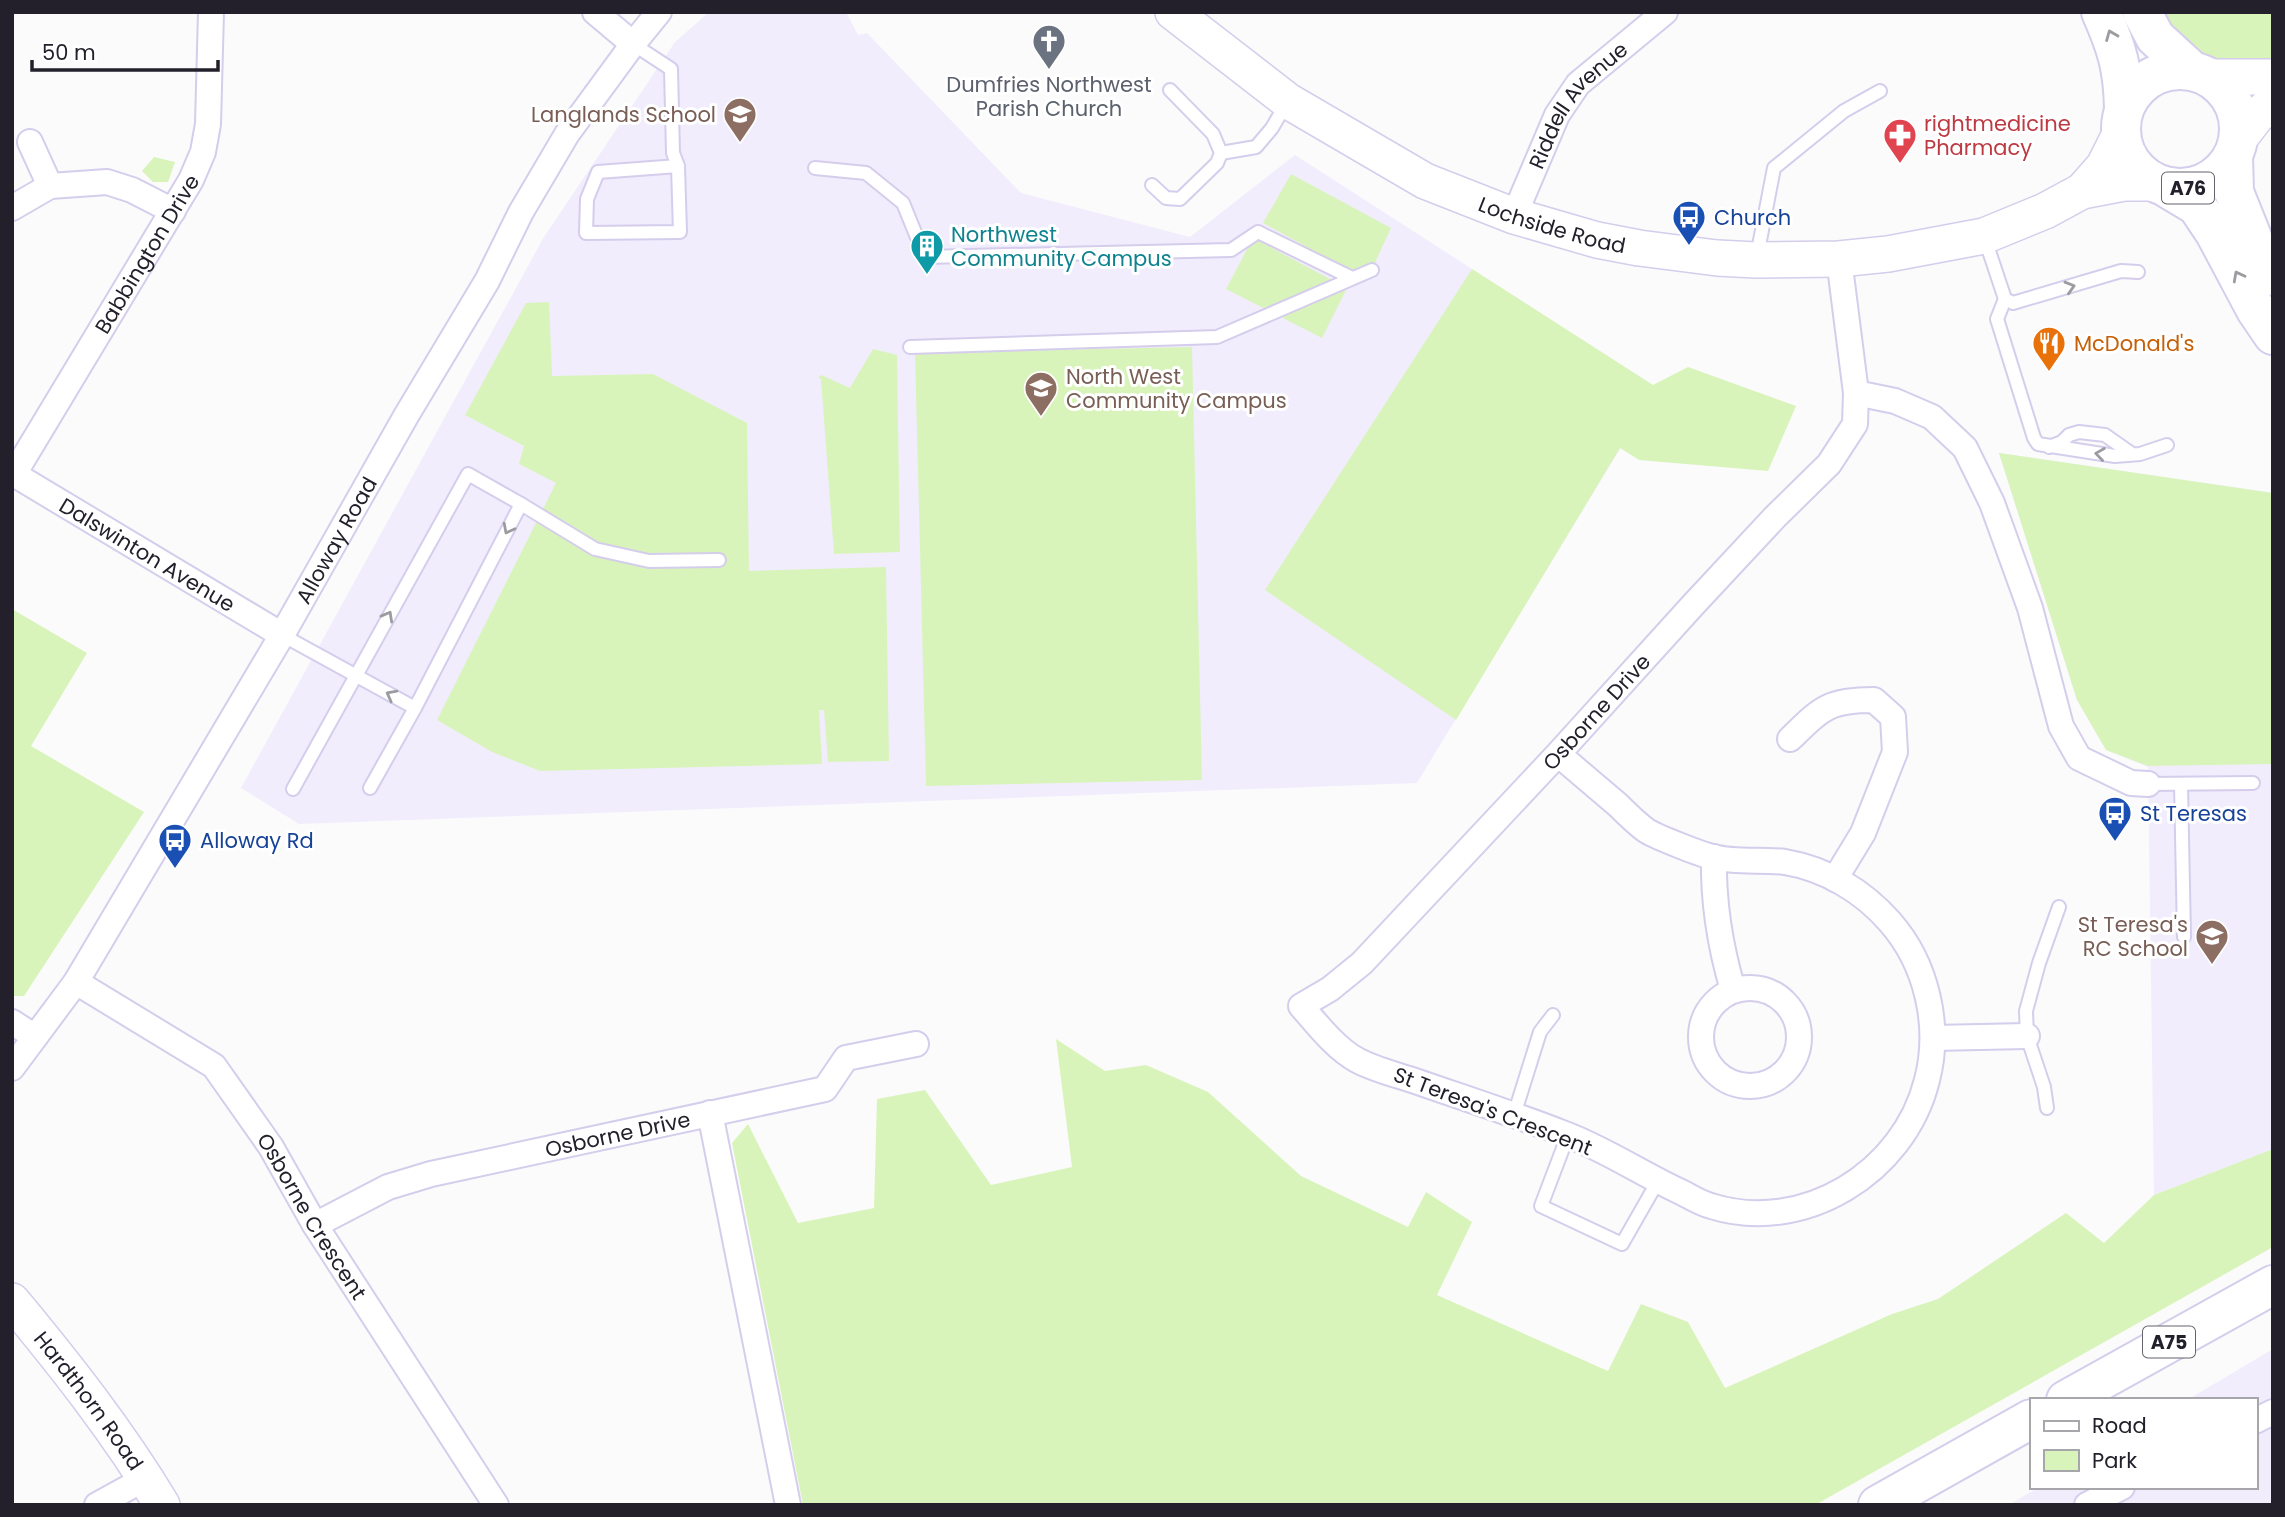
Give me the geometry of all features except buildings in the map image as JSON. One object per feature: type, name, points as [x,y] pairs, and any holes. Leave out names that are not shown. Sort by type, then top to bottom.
[{"type":"highway","name":"A76","points":[[2101,12],[2115,43],[2123,77],[2122,121],[2125,154],[2137,171],[2197,206],[2273,335]]},
{"type":"highway","name":"A76","points":[[2142,12],[2155,37],[2200,74],[2222,86],[2232,100],[2239,119],[2234,192],[2254,242],[2273,276]]},
{"type":"highway","points":[[2122,121],[2131,95],[2153,76],[2172,70],[2200,74]]},
{"type":"highway","name":"A76","points":[[2161,186],[2186,189],[2203,185],[2220,173],[2236,148]]},
{"type":"highway","name":"A75","points":[[2070,1398],[2273,1285]]},
{"type":"highway","points":[[1878,1505],[2030,1420]]},
{"type":"street","name":"Babbington Drive","points":[[13,474],[173,211],[203,152],[211,12]]},
{"type":"street","points":[[595,12],[633,44]]},
{"type":"street","name":"Alloway Road","points":[[12,1068],[76,982],[282,635],[486,281],[521,212],[568,134],[659,12]]},
{"type":"street","name":"Lochside Road","points":[[1173,12],[1288,101],[1425,181],[1514,216],[1597,240],[1639,248],[1756,260],[1839,259],[1899,252],[1984,236],[2045,211],[2082,191],[2123,183],[2161,186]]},
{"type":"street","name":"Riddell Avenue","points":[[1514,216],[1557,115],[1578,84],[1665,12]]},
{"type":"street","points":[[2200,74],[2273,77]]},
{"type":"street","points":[[2236,148],[2256,117],[2273,102]]},
{"type":"street","name":"Lochside Road","points":[[2082,191],[2104,166],[2122,121]]},
{"type":"street","points":[[30,142],[50,186]]},
{"type":"street","points":[[12,208],[50,186],[107,182],[132,190],[173,211]]},
{"type":"street","name":"Osborne Drive","points":[[1301,1006],[1330,989],[1362,962],[1559,754],[1702,595],[1829,464],[1855,424],[1856,393],[1839,259]]},
{"type":"street","points":[[1856,393],[1895,401],[1932,417],[1965,448],[1992,503],[2030,608],[2061,726],[2079,758],[2131,783],[2148,784]]},
{"type":"street","name":"Dalswinton Avenue","points":[[13,474],[282,635]]},
{"type":"street","points":[[1790,739],[1821,709],[1849,700],[1874,700],[1893,717],[1895,752],[1863,833],[1835,878]]},
{"type":"street","name":"St Teresa's Crescent","points":[[1301,1006],[1323,1032],[1355,1059],[1568,1135],[1709,1205],[1744,1213],[1793,1210],[1840,1192],[1880,1163],[1910,1124],[1927,1080],[1933,1038],[1926,989],[1907,944],[1875,906],[1835,878],[1785,862],[1713,858],[1648,832],[1559,754]]},
{"type":"street","points":[[1713,858],[1713,891],[1723,954],[1733,990]]},
{"type":"street","name":"Osborne Crescent","points":[[76,982],[214,1066],[271,1147],[315,1225],[496,1505]]},
{"type":"street","points":[[1749,987],[1764,989],[1778,996],[1789,1007],[1797,1021],[1797,1052],[1780,1077],[1766,1084],[1749,1087],[1732,1083],[1717,1074],[1706,1061],[1700,1045],[1701,1028],[1707,1011],[1718,998],[1733,990],[1749,987]]},
{"type":"street","points":[[12,1022],[35,1037]]},
{"type":"street","points":[[1933,1038],[2027,1036]]},
{"type":"street","name":"Osborne Drive","points":[[315,1225],[388,1187],[431,1174],[825,1089],[846,1058],[916,1044]]},
{"type":"street","points":[[710,1113],[788,1505]]},
{"type":"street","name":"Hardthorn Road","points":[[12,1301],[70,1371],[154,1491]]},
{"type":"street","points":[[2257,1420],[2273,1412]]},
{"type":"street","points":[[97,1505],[154,1491]]},
{"type":"street","points":[[2087,1505],[2121,1494]]},
{"type":"lane","points":[[633,44],[670,69],[673,153],[678,166],[680,232],[586,233],[587,199],[598,172],[678,166]]},
{"type":"lane","points":[[1152,185],[1166,198],[1180,199],[1217,163],[1221,153],[1213,134],[1170,90]]},
{"type":"lane","points":[[1756,260],[1774,168],[1844,111],[1880,91]]},
{"type":"lane","points":[[1221,153],[1256,147],[1272,128],[1288,101]]},
{"type":"lane","points":[[815,168],[866,173],[903,203],[925,257],[1231,250],[1258,232],[1352,278]]},
{"type":"lane","points":[[1984,236],[2005,299],[1997,319],[2038,444],[2115,456],[2140,454],[2167,445]]},
{"type":"lane","points":[[910,347],[1217,337],[1372,270]]},
{"type":"lane","points":[[2005,299],[2013,303],[2121,271],[2138,272]]},
{"type":"lane","points":[[2049,447],[2079,432],[2105,435],[2132,454]]},
{"type":"lane","points":[[293,789],[468,474],[596,549],[649,561],[719,560]]},
{"type":"lane","points":[[370,788],[415,708],[521,504]]},
{"type":"lane","points":[[282,635],[415,708]]},
{"type":"lane","points":[[2148,784],[2253,783]]},
{"type":"lane","points":[[2181,784],[2184,937]]},
{"type":"lane","points":[[2047,1108],[2045,1087],[2027,1036],[2028,1002],[2059,907]]},
{"type":"lane","points":[[1514,1115],[1540,1032],[1553,1015]]},
{"type":"lane","points":[[1568,1135],[1541,1206],[1622,1244],[1658,1181]]},
{"type":"shaded area","name":"North West Community Campus","points":[[709,12],[846,12],[858,35],[867,33],[1021,193],[1190,237],[1295,155],[1657,388],[1417,783],[299,824],[241,788],[544,237],[675,42]]},
{"type":"shaded area","name":"St Teresa's RC School","points":[[1999,453],[2273,493],[2273,1149],[2154,1195],[2148,767],[2106,750],[2077,700]]},
{"type":"shaded area","points":[[2273,1349],[2273,1505],[2009,1505],[2036,1489],[2257,1489],[2257,1398],[2190,1398]]},
{"type":"green space","points":[[2152,12],[2273,12],[2273,65],[2239,67],[2221,64],[2189,46]]},
{"type":"green space","points":[[154,157],[175,162],[168,182],[153,182],[142,171]]},
{"type":"green space","points":[[1291,174],[1391,228],[1367,280],[1263,223]]},
{"type":"green space","points":[[1253,238],[1347,288],[1322,338],[1226,289]]},
{"type":"green space","points":[[1472,269],[1653,385],[1688,367],[1796,406],[1768,471],[1639,460],[1620,448],[1456,720],[1265,590]]},
{"type":"green space","points":[[549,302],[552,376],[653,374],[747,423],[749,571],[886,567],[889,761],[828,762],[824,710],[819,710],[822,764],[540,771],[492,752],[437,720],[556,483],[519,464],[524,446],[465,415],[526,303]]},
{"type":"green space","points":[[1192,347],[1202,780],[926,786],[915,353]]},
{"type":"green space","points":[[873,349],[897,355],[900,552],[834,554],[821,379],[818,378],[821,375],[850,388]]},
{"type":"green space","points":[[1999,453],[2273,493],[2273,764],[2148,766],[2106,750],[2077,700]]},
{"type":"green space","points":[[12,609],[87,653],[31,746],[144,812],[24,996],[12,996]]},
{"type":"green space","points":[[1056,1039],[1105,1071],[1146,1065],[1208,1092],[1301,1176],[1408,1227],[1426,1192],[1472,1222],[1437,1295],[1608,1371],[1641,1304],[1688,1322],[1725,1388],[1892,1314],[1938,1299],[2066,1213],[2104,1243],[2154,1195],[2273,1149],[2273,1247],[1815,1505],[803,1505],[732,1143],[748,1124],[798,1223],[874,1208],[877,1099],[925,1090],[991,1185],[1072,1167]]},
{"type":"place","name":"Dumfries Northwest Parish Church","points":[[1049,71]]},
{"type":"place","name":"Langlands School","points":[[740,144]]},
{"type":"place","name":"rightmedicine Pharmacy","points":[[1900,165]]},
{"type":"place","name":"Church","points":[[1689,247]]},
{"type":"place","name":"Northwest Community Campus","points":[[927,276]]},
{"type":"place","name":"McDonald's","points":[[2049,373]]},
{"type":"place","name":"North West Community Campus","points":[[1041,418]]},
{"type":"place","name":"St Teresas","points":[[2115,843]]},
{"type":"place","name":"Alloway Rd","points":[[175,870]]},
{"type":"place","name":"St Teresa's RC School","points":[[2212,966]]}]
